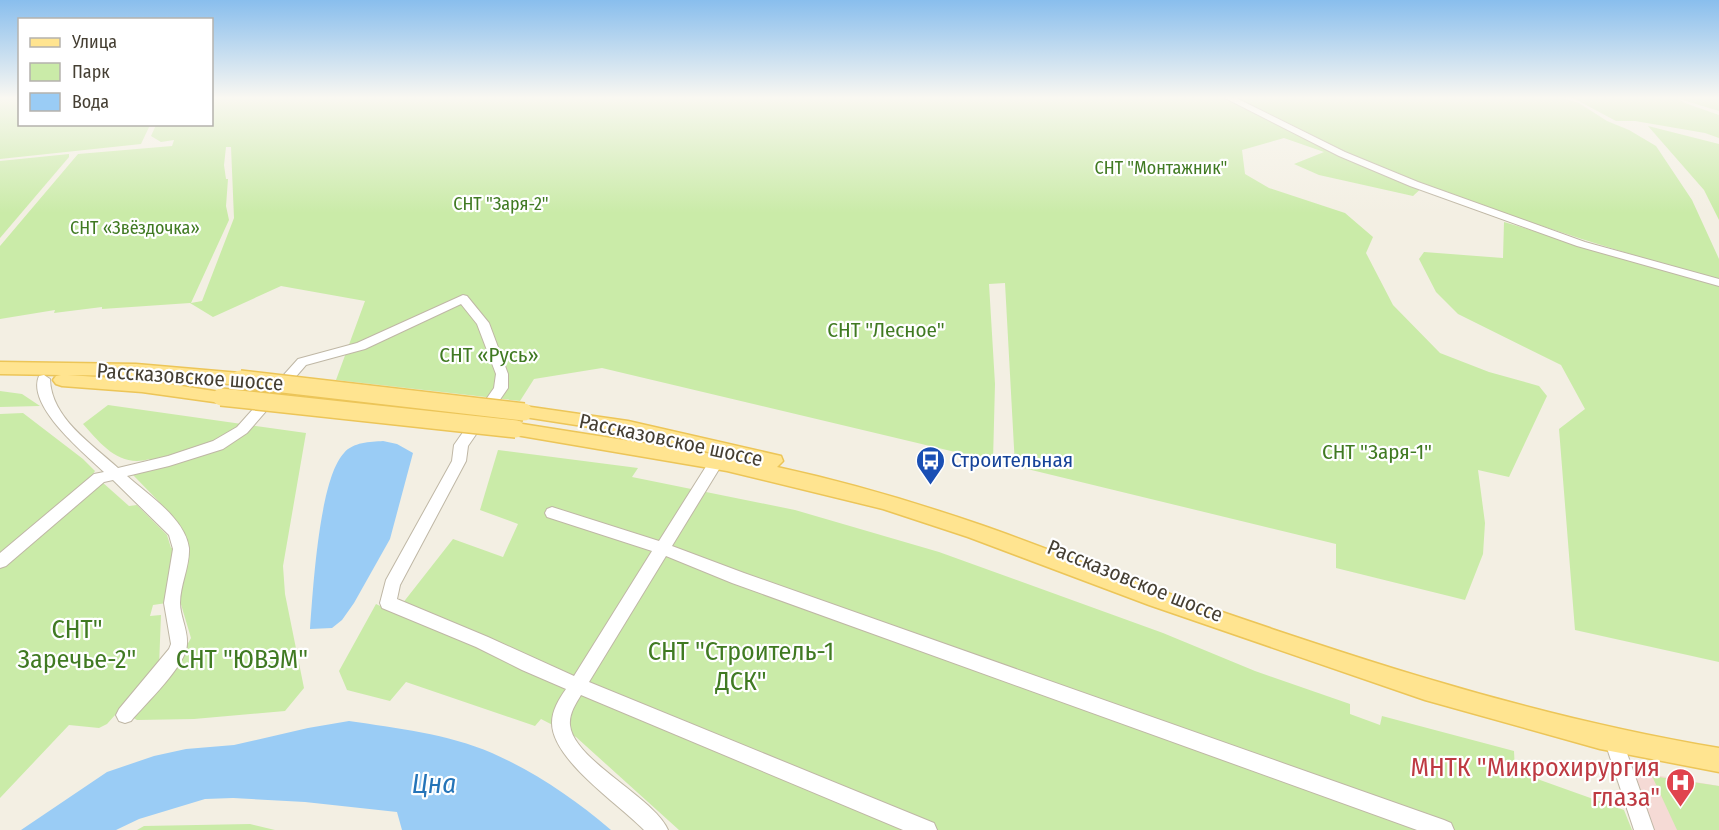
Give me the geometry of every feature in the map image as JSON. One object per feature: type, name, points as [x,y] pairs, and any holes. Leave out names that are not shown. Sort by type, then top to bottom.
[{"type":"main road","name":"Рассказовское шоссе","points":[[0,368],[136,370],[240,380],[520,421],[842,489],[934,517],[1312,653],[1422,690],[1520,719],[1614,742],[1719,760]]},
{"type":"main road","name":"Рассказовское шоссе","points":[[0,377],[142,386],[221,397],[520,421],[628,427],[692,441],[933,505],[1108,569],[1312,653]]},
{"type":"street","points":[[1305,136],[1414,184],[1581,244],[1719,283]]},
{"type":"street","points":[[0,562],[99,478],[218,445],[242,430],[302,362],[361,346],[463,299],[483,323],[502,375],[501,388],[461,445],[459,461],[392,585],[388,603],[578,685],[927,830]]},
{"type":"street","points":[[44,379],[45,391],[61,424],[170,524],[176,533],[181,549],[172,603],[180,637],[177,652],[125,715]]},
{"type":"street","points":[[658,830],[588,766],[562,733],[562,712],[661,548],[717,461]]},
{"type":"street","points":[[552,513],[661,548],[727,574],[1444,830]]},
{"type":"street","points":[[1614,742],[1644,830]]},
{"type":"shaded area","name":"МНТК \"Микрохирургия глаза\"","points":[[1626,770],[1719,786],[1719,830],[1651,830]]},
{"type":"green space","points":[[0,136],[145,136],[141,144],[0,159]]},
{"type":"green space","points":[[151,136],[1639,136],[1656,146],[1692,200],[1719,259],[1719,280],[1571,235],[1425,185],[1413,196],[1319,175],[1294,164],[1324,152],[1284,138],[1242,150],[1245,174],[1269,188],[1345,213],[1373,237],[1366,253],[1393,305],[1440,353],[1489,372],[1539,386],[1547,396],[1509,477],[1478,470],[1485,523],[1483,554],[1465,600],[1336,568],[1336,544],[1015,466],[1005,283],[989,284],[995,384],[993,461],[602,368],[534,379],[520,401],[336,380],[365,301],[281,286],[213,317],[190,303],[102,309],[102,307],[54,313],[55,310],[0,319],[0,246],[78,154],[172,146],[174,140],[161,142]],"holes":[[[226,147],[231,147],[234,218],[202,301],[191,303],[229,220],[226,206],[228,179],[226,179],[224,165]]]},
{"type":"green space","points":[[1657,136],[1686,136],[1719,144],[1719,220],[1704,190]]},
{"type":"green space","points":[[69,154],[69,157],[0,238],[0,161]]},
{"type":"green space","points":[[1504,222],[1719,286],[1719,662],[1575,630],[1559,429],[1585,409],[1561,365],[1458,314],[1436,292],[1419,259],[1424,252],[1503,258]]},
{"type":"green space","points":[[0,391],[22,394],[40,406],[0,407]]},
{"type":"green space","points":[[108,405],[306,433],[283,566],[285,594],[304,688],[285,711],[194,719],[137,720],[130,716],[177,663],[191,638],[180,601],[153,605],[150,616],[161,615],[159,666],[107,724],[99,728],[69,725],[0,798],[0,568],[32,540],[20,536],[0,554],[0,414],[23,413],[83,459],[95,471],[93,474],[129,506],[137,505],[167,535],[171,548],[188,544],[171,516],[133,475],[150,459],[139,461],[120,457],[104,446],[83,424]]},
{"type":"green space","name":"СНТ \"Строитель-1 ДСК\"","points":[[498,450],[638,468],[632,477],[795,510],[939,552],[1163,633],[1255,671],[1350,704],[1350,714],[1380,725],[1382,716],[1514,751],[1515,771],[1624,810],[1632,830],[679,830],[576,737],[541,719],[535,726],[406,682],[390,701],[347,690],[339,671],[376,604],[395,613],[453,539],[503,557],[518,524],[480,510]]},
{"type":"green space","name":"МНТК \"Микрохирургия глаза\"","points":[[1652,776],[1719,786],[1719,830],[1677,830]]},
{"type":"green space","points":[[250,824],[275,830],[137,830],[144,826]]},
{"type":"water","points":[[383,441],[397,444],[413,453],[390,539],[342,620],[332,628],[310,629],[319,536],[323,510],[335,466],[348,449],[362,443]]},
{"type":"water","name":"Цна","points":[[349,721],[440,736],[492,753],[554,787],[611,830],[402,830],[397,812],[305,802],[233,798],[205,799],[139,819],[116,830],[21,830],[107,772],[154,756],[186,749],[234,745]]},
{"type":"place","name":"Строительная","points":[[930,486]]},
{"type":"place","name":"МНТК \"Микрохирургия глаза\"","points":[[1681,808]]},
{"type":"park label","name":"СНТ \"Монтажник\"","points":[[1161,168]]},
{"type":"park label","name":"СНТ \"Заря-2\"","points":[[501,204]]},
{"type":"park label","name":"СНТ «Звёздочка»","points":[[135,228]]},
{"type":"park label","name":"СНТ \"Лесное\"","points":[[886,330]]},
{"type":"park label","name":"СНТ «Русь»","points":[[489,355]]},
{"type":"park label","name":"СНТ \"Заря-1\"","points":[[1377,452]]},
{"type":"park label","name":"СНТ\" Заречье-2\"","points":[[77,644]]},
{"type":"park label","name":"СНТ \"ЮВЭМ\"","points":[[242,659]]}]
